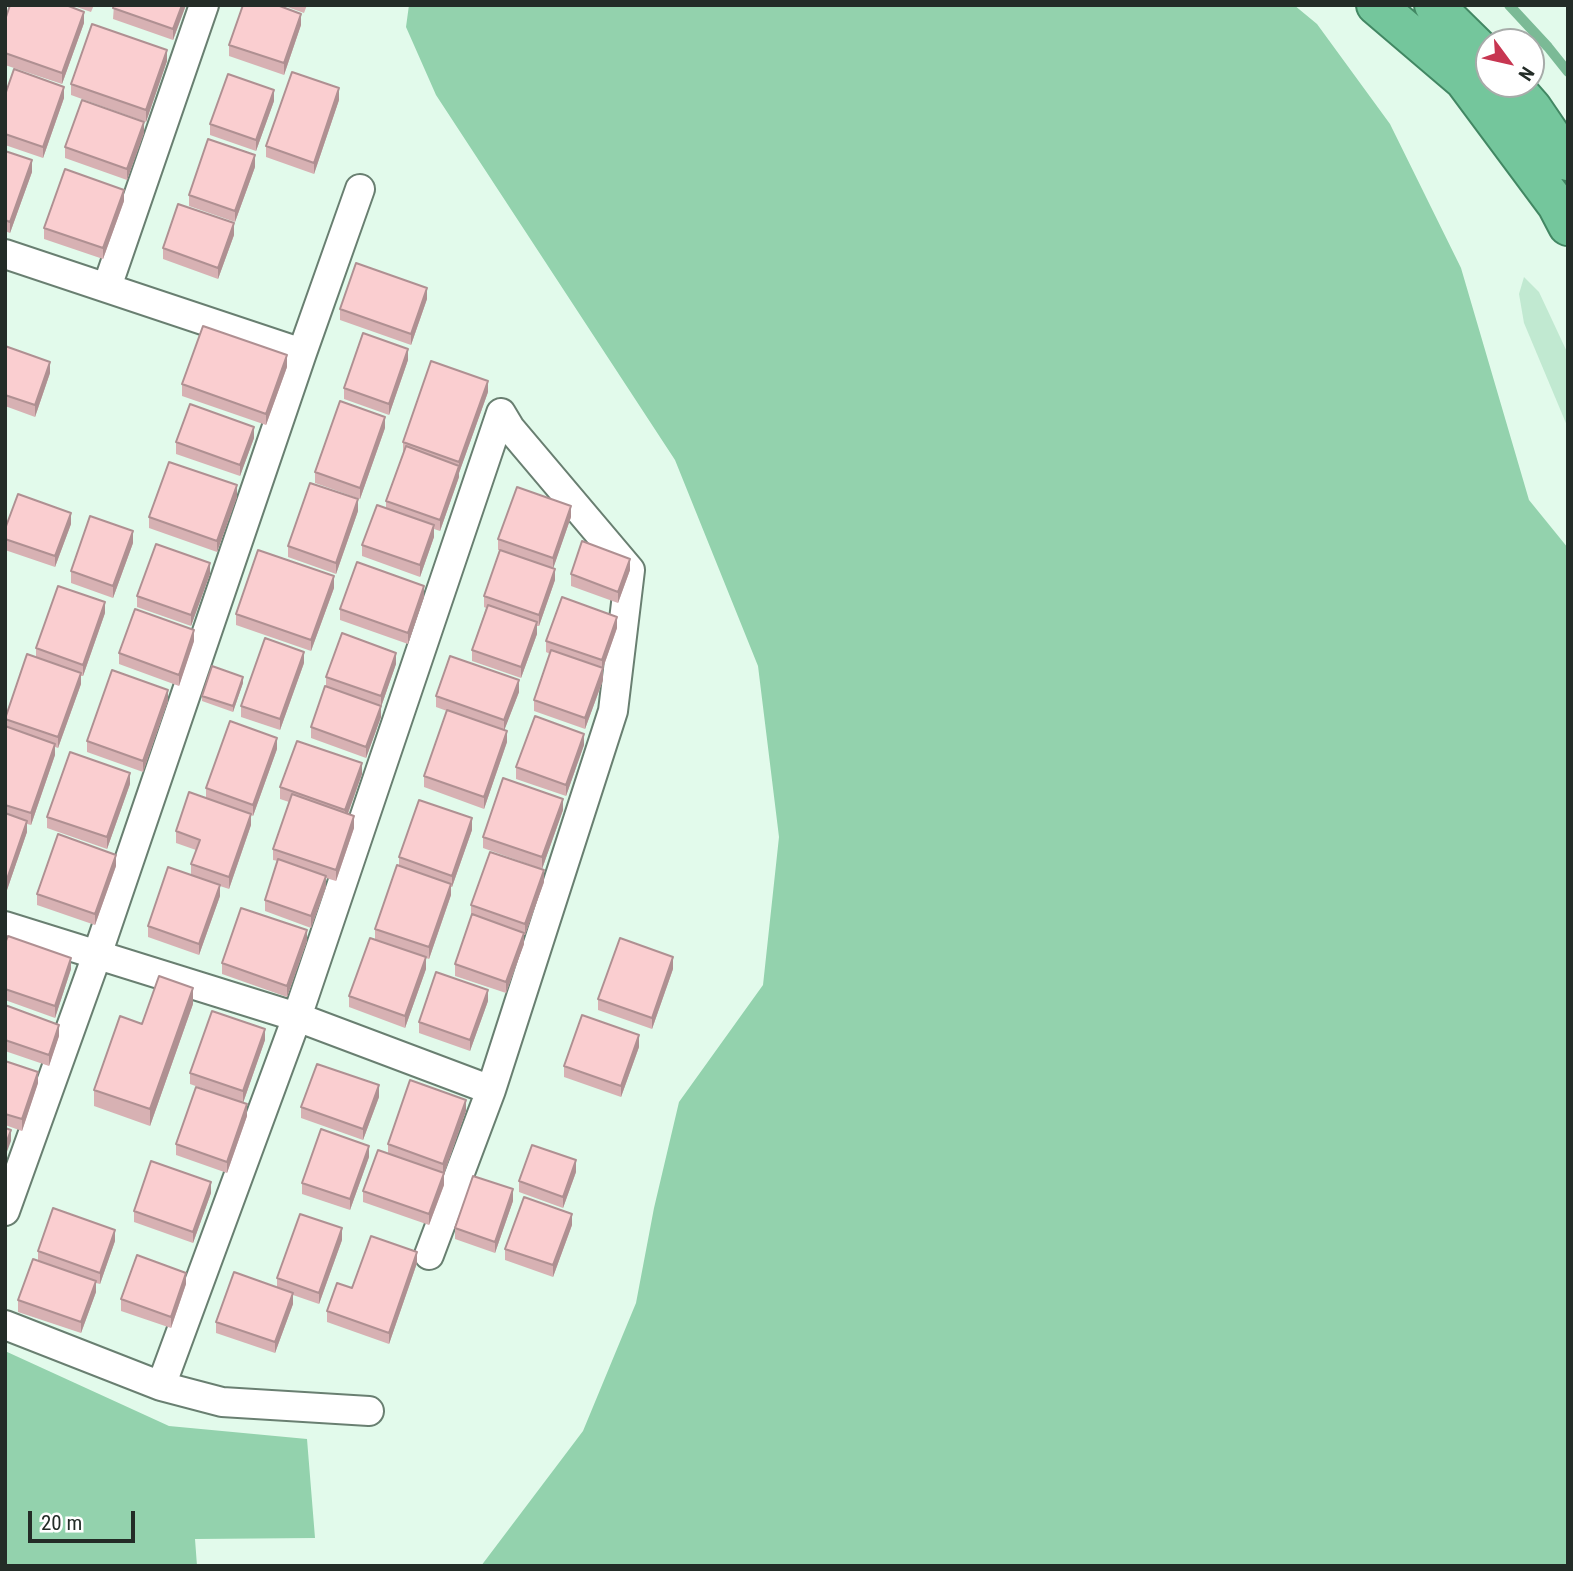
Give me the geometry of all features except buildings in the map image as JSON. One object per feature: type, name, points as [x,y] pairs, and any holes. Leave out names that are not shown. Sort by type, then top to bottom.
[{"type":"highway","points":[[1376,5],[1464,80],[1557,205],[1568,226]]},
{"type":"highway","points":[[1434,5],[1475,45]]},
{"type":"highway","points":[[1523,98],[1568,161]]},
{"type":"street","points":[[107,287],[204,5]]},
{"type":"street","points":[[5,1211],[97,955],[360,189]]},
{"type":"street","points":[[5,254],[302,353]]},
{"type":"street","points":[[161,1386],[297,1017],[501,414],[630,570],[612,711],[492,1090],[429,1255]]},
{"type":"street","points":[[5,926],[297,1017],[492,1090]]},
{"type":"street","points":[[5,1325],[161,1386],[222,1402],[369,1411]]},
{"type":"green space","points":[[409,5],[1294,5],[1317,24],[1390,124],[1461,268],[1529,500],[1568,548],[1568,1566],[481,1566],[583,1431],[636,1303],[654,1208],[679,1102],[763,985],[779,837],[758,666],[675,460],[436,95],[406,27]]},
{"type":"green space","points":[[1524,277],[1539,292],[1568,354],[1568,428],[1524,323],[1519,294]]},
{"type":"green space","points":[[5,1351],[169,1426],[307,1439],[315,1538],[195,1539],[197,1566],[5,1566]]},
{"type":"waterway","points":[[1509,5],[1568,72]]}]
